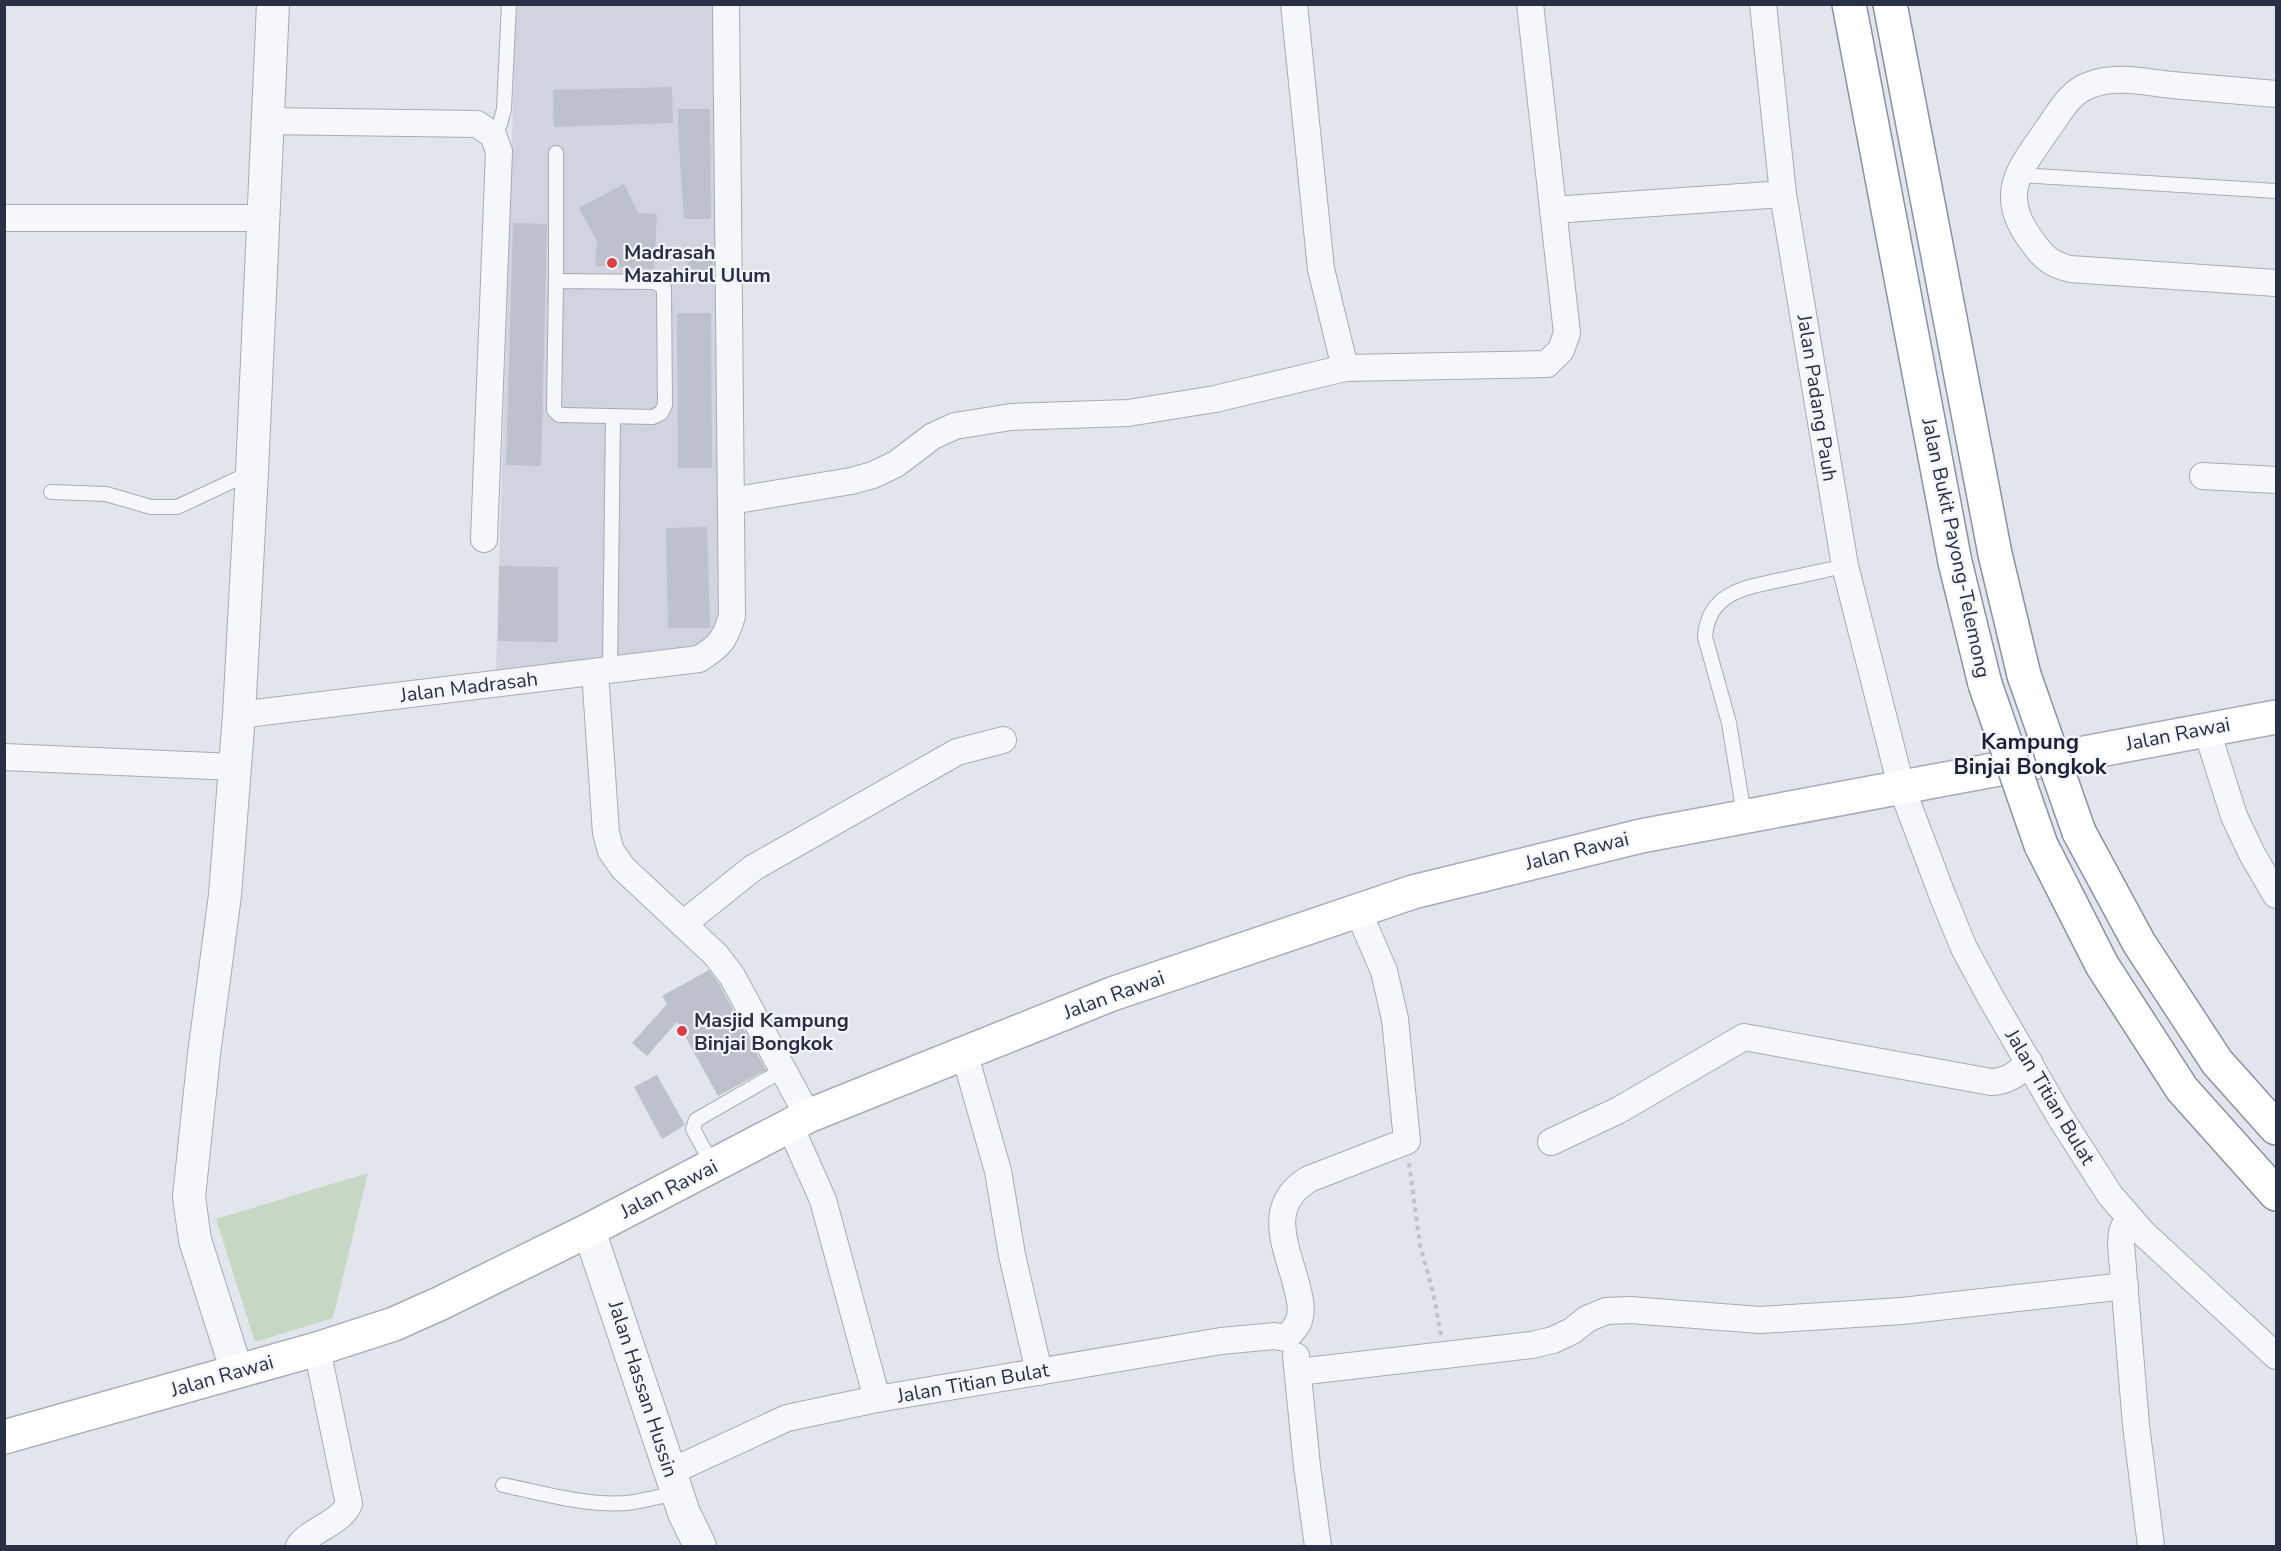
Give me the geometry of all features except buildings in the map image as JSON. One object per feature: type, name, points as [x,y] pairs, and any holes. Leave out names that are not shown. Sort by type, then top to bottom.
[{"type":"main road","name":"Jalan Bukit Payong-Telemong","points":[[1849,4],[1955,562],[1985,684],[2041,845],[2102,965],[2182,1089],[2277,1194]]},
{"type":"main road","name":"Jalan Bukit Payong-Telemong","points":[[1890,4],[1995,554],[2024,675],[2079,832],[2139,943],[2217,1062],[2277,1128]]},
{"type":"main road","name":"Jalan Rawai","points":[[4,1437],[317,1349],[394,1324],[589,1230],[799,1121],[964,1052],[1112,994],[1413,892],[1641,836],[1744,815],[2206,728],[2277,717]]},
{"type":"street","points":[[237,1372],[195,1239],[189,1197],[204,1054],[225,895],[239,715],[273,4]]},
{"type":"street","points":[[726,4],[731,501],[851,481],[873,475],[896,464],[933,436],[955,426],[1011,417],[1128,413],[1215,399],[1345,368],[1547,364],[1561,350],[1567,333],[1530,4]]},
{"type":"street","points":[[1294,4],[1321,269],[1345,368]]},
{"type":"street","name":"Jalan Padang Pauh","points":[[1763,4],[1783,194],[1845,566],[1901,786]]},
{"type":"street","points":[[2277,94],[2119,80],[2088,85],[2072,95],[2032,151],[2019,175],[2012,199],[2015,213],[2039,251],[2053,264],[2070,269],[2277,283]]},
{"type":"street","points":[[267,120],[477,124],[493,135],[499,151],[484,539]]},
{"type":"street","points":[[1553,210],[1783,194]]},
{"type":"street","points":[[4,218],[263,218]]},
{"type":"street","points":[[2204,476],[2277,480]]},
{"type":"street","name":"Jalan Madrasah","points":[[239,715],[699,659],[717,649],[728,631],[732,616],[731,501]]},
{"type":"street","points":[[603,671],[606,833],[611,851],[623,868],[716,955],[732,976],[783,1070],[823,1200],[877,1399]]},
{"type":"street","points":[[2206,728],[2234,816],[2252,854],[2277,895]]},
{"type":"street","points":[[683,924],[753,868],[957,752],[1003,740]]},
{"type":"street","points":[[4,757],[235,767]]},
{"type":"street","name":"Jalan Titian Bulat","points":[[1901,786],[1964,948],[2060,1117],[2110,1195],[2128,1217],[2277,1356]]},
{"type":"street","points":[[1318,1546],[1298,1372],[1294,1347],[1286,1338],[1297,1326],[1301,1308],[1281,1221],[1286,1201],[1298,1185],[1407,1141],[1395,1019],[1384,971],[1358,911]]},
{"type":"street","points":[[1551,1142],[1619,1110],[1744,1037],[1991,1082],[2006,1081],[2029,1062]]},
{"type":"street","points":[[964,1052],[998,1171],[1012,1255],[1040,1372]]},
{"type":"street","points":[[2128,1217],[2122,1232],[2121,1244],[2136,1425],[2151,1546]]},
{"type":"street","name":"Jalan Hassan Hussin","points":[[589,1230],[684,1513],[700,1546]]},
{"type":"street","points":[[1298,1372],[1532,1346],[1553,1340],[1587,1319],[1606,1311],[1630,1310],[1760,1320],[1902,1311],[2125,1286]]},
{"type":"street","name":"Jalan Titian Bulat","points":[[674,1482],[787,1418],[877,1399],[1221,1341],[1274,1336],[1286,1338]]},
{"type":"street","points":[[299,1546],[314,1531],[340,1515],[349,1504],[317,1349]]},
{"type":"lane","points":[[493,135],[500,124],[504,109],[509,4]]},
{"type":"lane","points":[[556,153],[554,410],[559,415],[653,417],[661,414],[665,405],[664,288],[656,282],[556,280]]},
{"type":"lane","points":[[2019,175],[2277,191]]},
{"type":"lane","points":[[603,671],[612,416]]},
{"type":"lane","points":[[51,492],[106,494],[151,507],[177,507],[252,472]]},
{"type":"lane","points":[[1744,815],[1730,723],[1705,637],[1705,626],[1717,605],[1738,590],[1845,566]]},
{"type":"lane","points":[[713,1166],[693,1129],[696,1120],[783,1070]]},
{"type":"lane","points":[[503,1485],[602,1503],[629,1503],[674,1482]]},
{"type":"path","points":[[1407,1141],[1420,1245],[1440,1324],[1442,1356]]},
{"type":"shaded area","name":"Madrasah Mazahirul Ulum","points":[[516,5],[713,5],[719,614],[716,626],[707,639],[695,647],[496,671]]},
{"type":"green space","points":[[368,1173],[333,1318],[255,1342],[216,1219]]},
{"type":"place","name":"Madrasah Mazahirul Ulum","points":[[612,263]]},
{"type":"place","name":"Masjid Kampung Binjai Bongkok","points":[[682,1031]]},
{"type":"district","name":"Kampung Binjai Bongkok","points":[[2030,754]]}]
